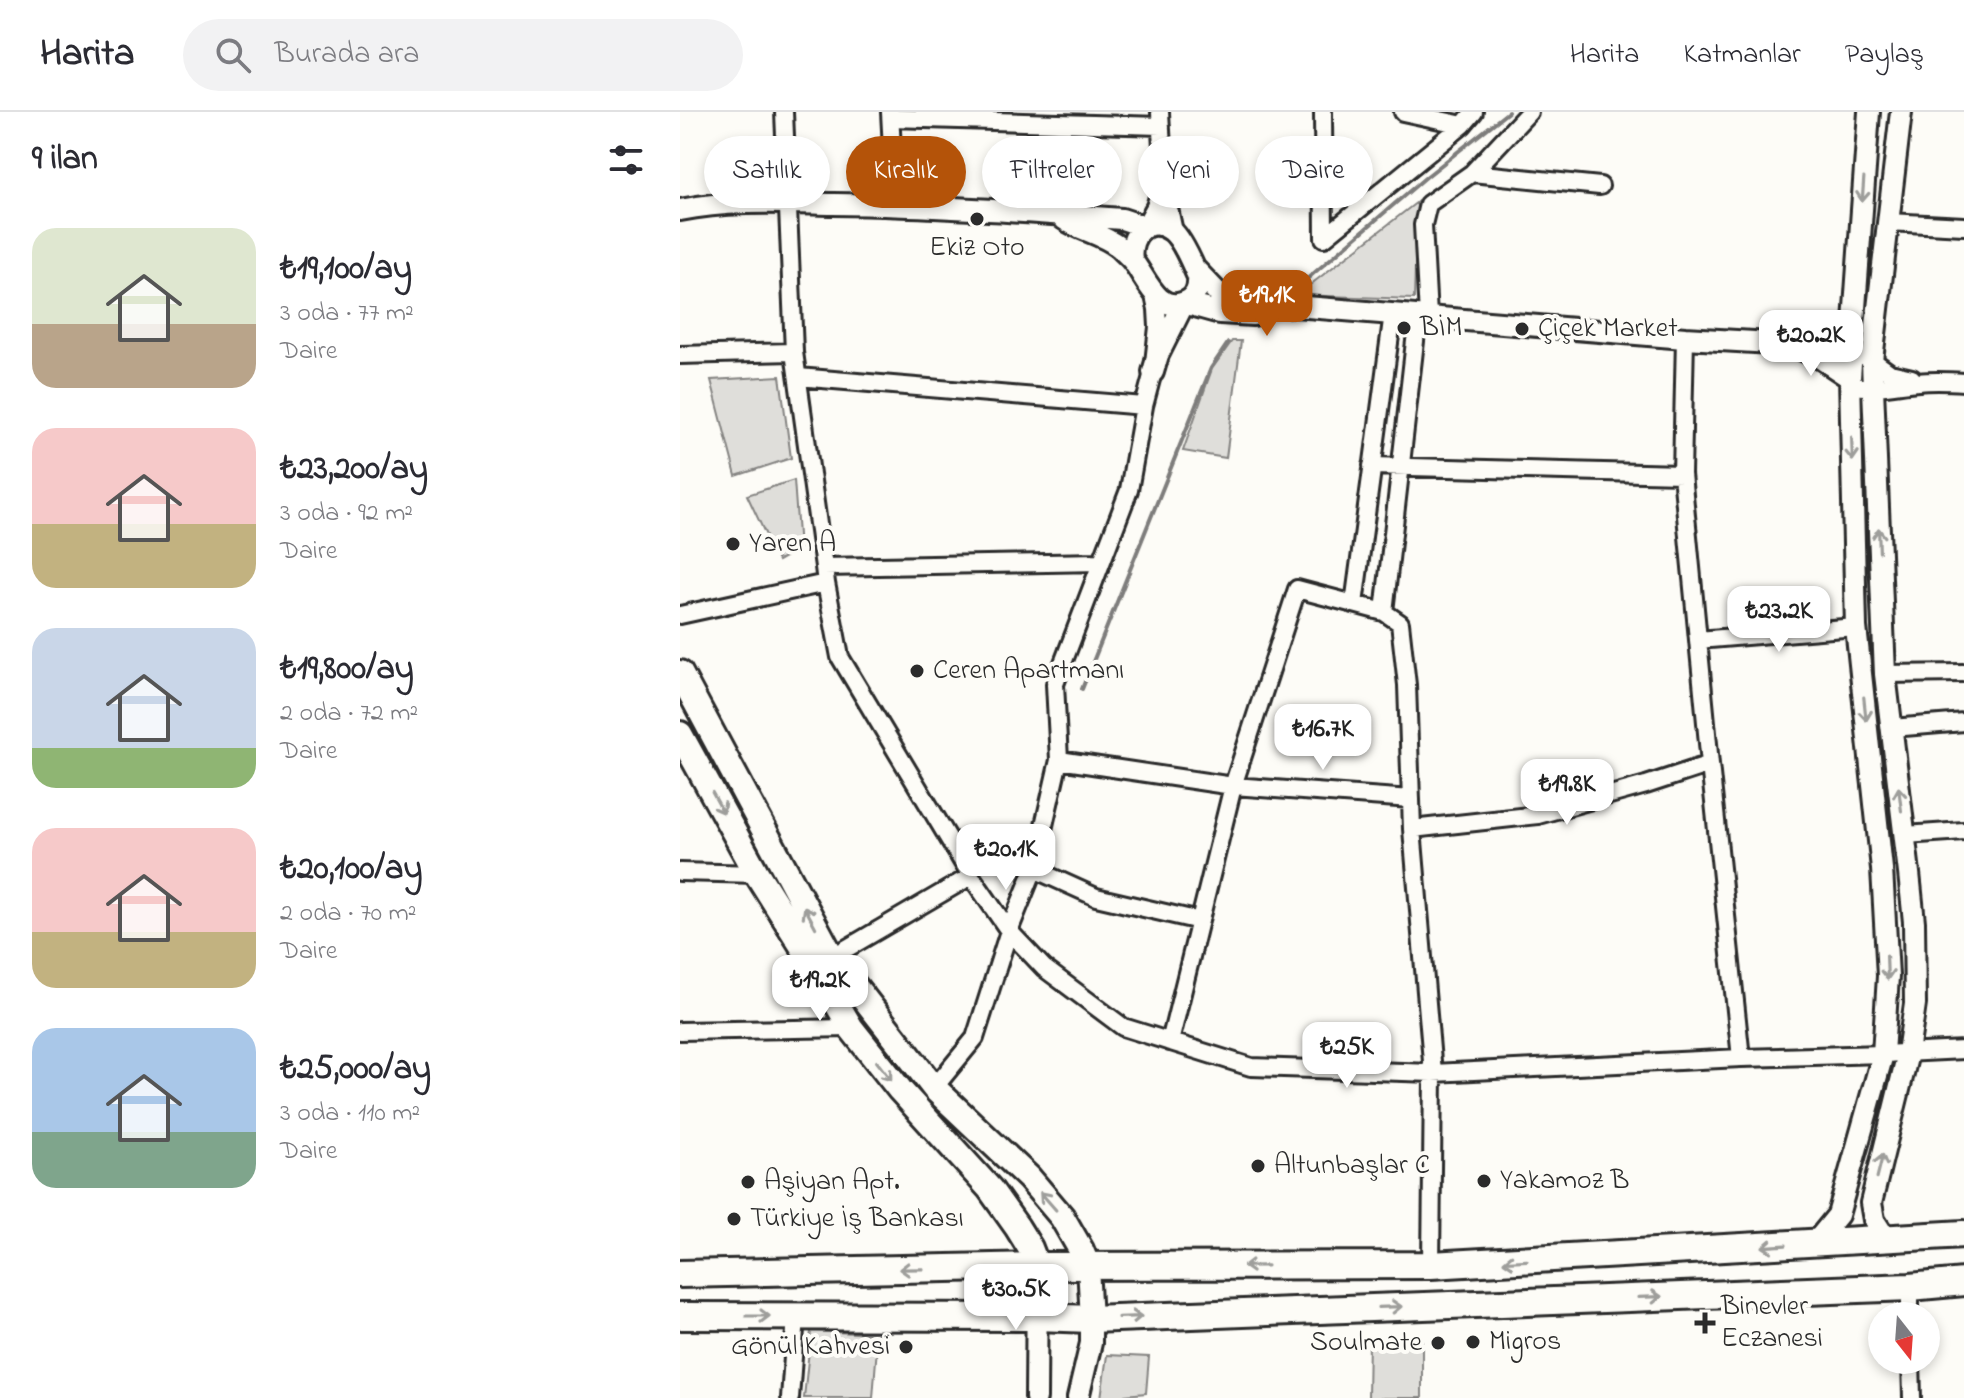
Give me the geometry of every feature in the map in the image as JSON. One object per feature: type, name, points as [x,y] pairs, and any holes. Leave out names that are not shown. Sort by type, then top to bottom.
[{"type":"main road","points":[[680,673],[832,957],[934,1088],[1029,1178],[1062,1217],[1088,1267]]},
{"type":"main road","points":[[680,734],[757,874],[851,1028],[900,1090],[990,1189],[1030,1248],[1037,1266]]},
{"type":"main road","points":[[982,1267],[1009,1253],[1018,1239],[1017,1227]]},
{"type":"main road","points":[[1070,1231],[1125,1267]]},
{"type":"main road","points":[[680,1274],[1037,1266],[1431,1265],[1964,1234]]},
{"type":"main road","points":[[680,1316],[1091,1319],[1910,1287],[1964,1282]]},
{"type":"street","points":[[784,112],[785,136]]},
{"type":"street","points":[[1323,112],[1324,238],[1469,118]]},
{"type":"street","points":[[1403,112],[1469,118]]},
{"type":"street","points":[[1384,612],[1400,467],[1423,316],[1423,225],[1428,204],[1472,173],[1529,112]]},
{"type":"street","points":[[1815,1243],[1838,1215],[1883,1054],[1888,976],[1882,869],[1856,627],[1850,378],[1869,112]]},
{"type":"street","points":[[1886,1239],[1874,1220],[1871,1203],[1908,1053],[1915,1004],[1914,922],[1885,674],[1872,360],[1901,112]]},
{"type":"street","points":[[892,136],[891,115],[1161,119]]},
{"type":"street","points":[[1472,173],[1600,186]]},
{"type":"street","points":[[680,210],[704,206]]},
{"type":"street","points":[[787,208],[794,352],[825,575],[840,657],[971,876],[1009,931],[1044,968],[1123,1027],[1251,1067],[1433,1073],[1964,1050]]},
{"type":"street","points":[[949,208],[1122,219],[1146,227]]},
{"type":"street","points":[[1146,227],[1156,208]]},
{"type":"street","points":[[934,1088],[975,1038],[1009,931],[1034,869],[1059,760],[1055,684],[1129,490],[1144,406],[1158,355],[1184,303],[1196,294],[1199,285],[1194,268],[1174,232],[1169,208]]},
{"type":"street","points":[[1057,214],[1069,223],[1101,235],[1132,260],[1153,291],[1169,304],[1184,303],[1220,313],[1286,318],[1393,313]]},
{"type":"street","points":[[1888,222],[1964,226]]},
{"type":"street","points":[[1132,260],[1130,248],[1137,232],[1156,225],[1174,232]]},
{"type":"street","points":[[1194,268],[1218,293],[1233,301],[1831,348],[1872,360],[1890,373],[1925,381]]},
{"type":"street","points":[[1153,291],[1158,327],[1153,372]]},
{"type":"street","points":[[1354,604],[1393,313]]},
{"type":"street","points":[[1685,338],[1682,474],[1741,1058]]},
{"type":"street","points":[[1790,344],[1820,358],[1850,378],[1856,386],[1873,388],[1925,381],[1964,382]]},
{"type":"street","points":[[680,355],[794,352]]},
{"type":"street","points":[[798,377],[1144,406]]},
{"type":"street","points":[[1372,466],[1682,474]]},
{"type":"street","points":[[680,615],[825,575],[1100,562]]},
{"type":"street","points":[[1170,1042],[1233,786],[1297,589],[1384,612],[1400,623],[1407,685],[1412,829],[1433,1073],[1431,1265]]},
{"type":"street","points":[[1698,640],[1856,627]]},
{"type":"street","points":[[1885,674],[1964,673]]},
{"type":"street","points":[[1892,728],[1964,722]]},
{"type":"street","points":[[1059,760],[1233,786],[1411,799]]},
{"type":"street","points":[[1412,829],[1538,815],[1710,764]]},
{"type":"street","points":[[1905,835],[1964,831]]},
{"type":"street","points":[[1034,869],[1096,897],[1200,921]]},
{"type":"street","points":[[680,872],[757,874]]},
{"type":"street","points":[[832,957],[971,876]]},
{"type":"street","points":[[680,1031],[851,1028]]},
{"type":"street","points":[[1036,1398],[1037,1266]]},
{"type":"street","points":[[1078,1398],[1091,1343],[1088,1267]]},
{"type":"street","points":[[1910,1287],[1910,1302]]},
{"type":"street","points":[[790,1398],[796,1316]]},
{"type":"street","points":[[1911,1374],[1912,1398]]},
{"type":"shaded area","points":[[1417,202],[1414,299],[1297,295]]},
{"type":"shaded area","points":[[1232,341],[1241,341],[1226,458],[1183,451],[1212,369]]},
{"type":"shaded area","points":[[780,376],[791,458],[736,476],[711,380]]},
{"type":"shaded area","points":[[794,480],[799,549],[778,561],[747,495]]},
{"type":"shaded area","points":[[811,1331],[878,1334],[873,1398],[804,1398]]},
{"type":"shaded area","points":[[1422,1338],[1422,1398],[1368,1398],[1369,1339]]},
{"type":"shaded area","points":[[1107,1355],[1149,1357],[1146,1393],[1125,1395],[1124,1398],[1101,1398]]},
{"type":"waterway","points":[[1300,285],[1426,177],[1508,112]]},
{"type":"waterway","points":[[1082,689],[1211,368],[1228,343]]},
{"type":"place","name":"Ekiz Oto","points":[[977,219]]},
{"type":"place","name":"BİM","points":[[1404,328]]},
{"type":"place","name":"Çiçek Market","points":[[1522,329]]},
{"type":"place","name":"Yaren A","points":[[733,544]]},
{"type":"place","name":"Ceren Apartmanı","points":[[917,671]]},
{"type":"place","name":"Altunbaşlar C","points":[[1258,1166]]},
{"type":"place","name":"Yakamoz B","points":[[1484,1181]]},
{"type":"place","name":"Aşiyan Apt.","points":[[748,1182]]},
{"type":"place","name":"Türkiye İş Bankası","points":[[734,1219]]},
{"type":"place","name":"Binevler Eczanesi","points":[[1705,1323]]},
{"type":"place","name":"Migros","points":[[1473,1342]]},
{"type":"place","name":"Soulmate","points":[[1438,1343]]},
{"type":"place","name":"Gönül Kahvesi","points":[[906,1347]]}]
